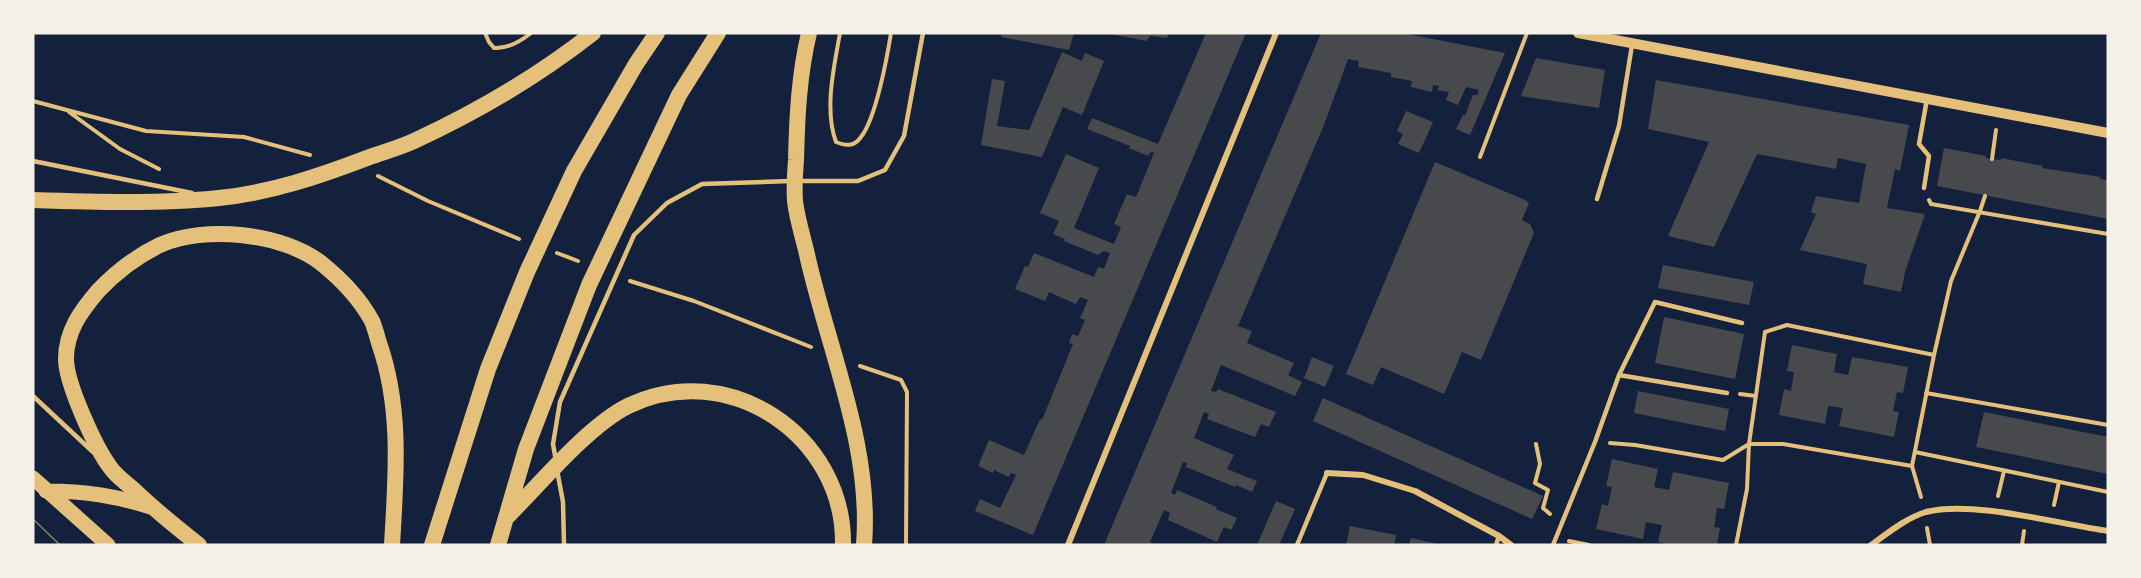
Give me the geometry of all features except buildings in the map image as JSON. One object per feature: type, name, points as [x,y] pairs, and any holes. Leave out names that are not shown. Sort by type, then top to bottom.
[{"type":"highway","points":[[33,200],[153,201],[218,198],[247,194],[316,178],[412,142],[487,104],[592,33]]},
{"type":"highway","points":[[432,545],[488,369],[527,272],[574,171],[636,64],[657,33]]},
{"type":"highway","points":[[498,545],[526,449],[589,285],[679,95],[718,33]]},
{"type":"highway","points":[[809,33],[801,66],[796,130],[795,201],[812,281],[855,429],[865,506],[864,545]]},
{"type":"highway","points":[[199,545],[110,468],[87,425],[72,388],[66,359],[70,330],[93,297],[108,281],[134,260],[161,245],[213,234],[252,236],[291,247],[320,262],[348,289],[372,322],[388,368],[397,439],[392,545]]},
{"type":"highway","points":[[505,520],[574,449],[627,407],[655,395],[681,391],[707,392],[738,398],[767,411],[792,429],[814,454],[833,487],[842,514],[843,545]]},
{"type":"main road","points":[[33,478],[108,545]]},
{"type":"main road","points":[[46,491],[96,493],[121,497],[154,508]]},
{"type":"street","points":[[1068,545],[1276,33]]},
{"type":"street","points":[[1578,33],[2108,133]]},
{"type":"street","points":[[1327,473],[1363,475],[1415,491],[1499,536],[1511,545]]},
{"type":"street","points":[[1871,545],[1898,526],[1925,512],[1949,509],[1994,512],[2108,531]]},
{"type":"lane","points":[[564,545],[563,502],[553,444],[560,402],[634,235],[667,203],[702,184],[858,181],[885,170],[904,136],[923,33]]},
{"type":"lane","points":[[1597,199],[1619,126],[1632,45]]},
{"type":"lane","points":[[1924,189],[1929,156],[1919,144],[1927,99]]},
{"type":"lane","points":[[33,161],[218,198]]},
{"type":"lane","points":[[1553,545],[1595,442],[1619,375],[1655,302],[1742,323]]},
{"type":"lane","points":[[1619,375],[1727,393]]},
{"type":"lane","points":[[33,396],[110,468]]},
{"type":"lane","points":[[1297,545],[1327,473]]},
{"type":"lane","points":[[1496,545],[1499,536]]},
{"type":"path","points":[[485,33],[494,48],[500,49],[512,45],[531,33]]},
{"type":"path","points":[[840,33],[831,113],[832,131],[836,142],[851,145],[861,138],[871,116],[887,59],[891,33]]},
{"type":"path","points":[[1480,157],[1527,33]]},
{"type":"path","points":[[68,111],[120,149],[169,175]]},
{"type":"path","points":[[1992,159],[1999,113]]},
{"type":"path","points":[[1924,189],[1932,204],[2108,234]]},
{"type":"path","points":[[1925,512],[1912,465],[1951,281],[1985,196]]},
{"type":"path","points":[[1736,545],[1747,489],[1749,444],[1766,332],[1787,325],[1934,355]]},
{"type":"path","points":[[1926,393],[2108,425]]},
{"type":"path","points":[[1595,442],[1635,445],[1723,460],[1749,444],[1783,444],[1912,465]]},
{"type":"path","points":[[1536,444],[1540,464],[1535,483],[1548,490],[1543,508],[1561,525]]},
{"type":"path","points":[[1915,452],[2108,492]]},
{"type":"path","points":[[1994,512],[2004,471]]},
{"type":"path","points":[[2050,521],[2059,482]]},
{"type":"tram line","points":[[33,519],[60,545]]}]
